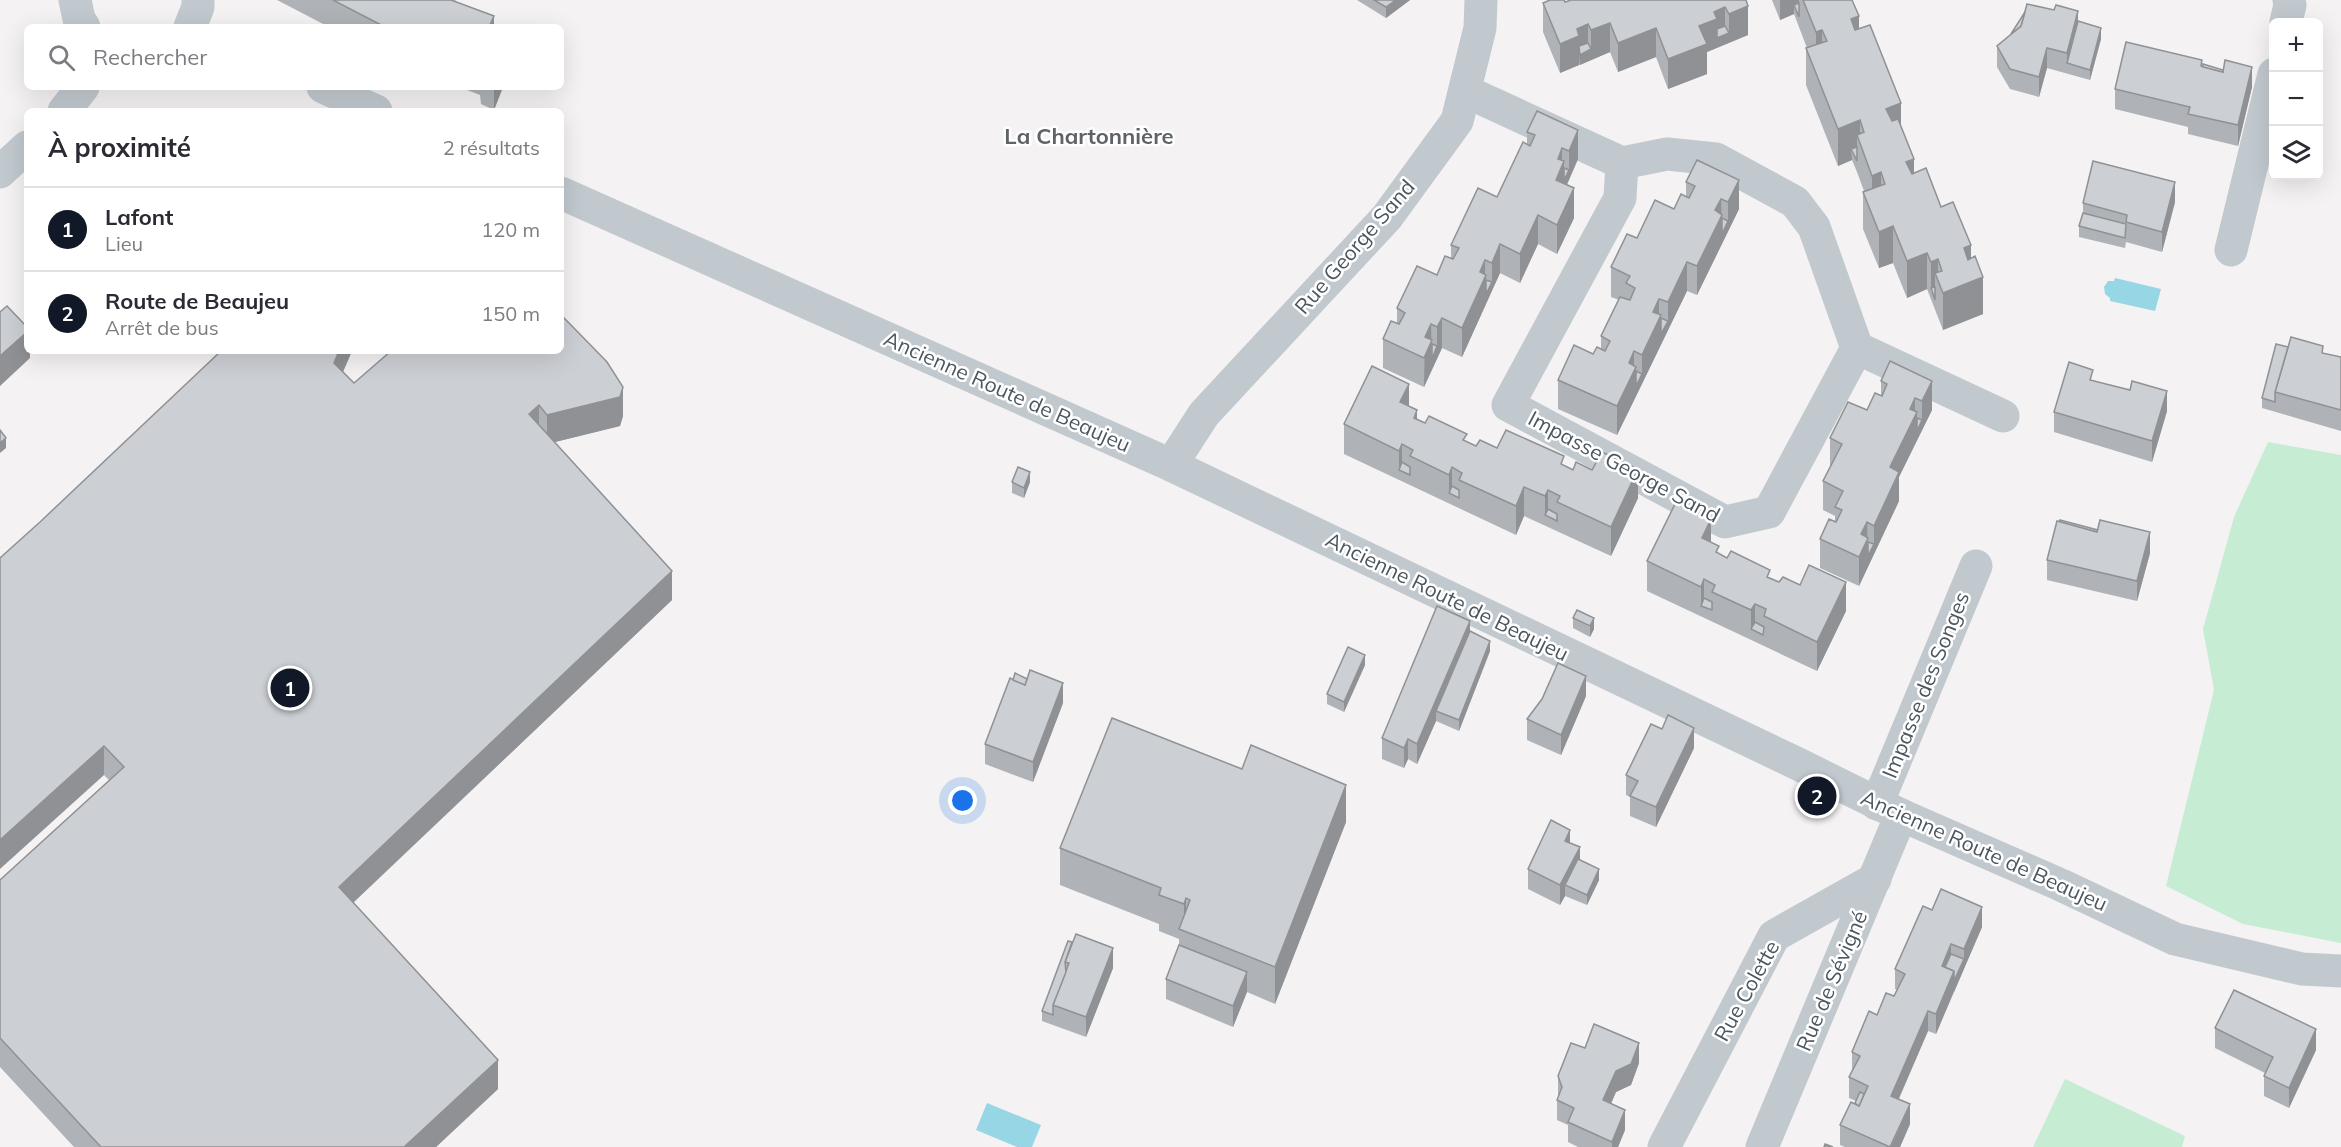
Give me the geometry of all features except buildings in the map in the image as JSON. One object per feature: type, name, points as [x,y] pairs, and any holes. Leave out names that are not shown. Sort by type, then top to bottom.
[{"type":"street","points":[[75,0],[82,24]]},
{"type":"street","points":[[191,24],[198,7],[198,0]]},
{"type":"street","name":"Rue George Sand","points":[[1171,465],[1204,414],[1387,217],[1457,121],[1480,28],[1481,0]]},
{"type":"street","points":[[2287,18],[2289,0]]},
{"type":"street","points":[[66,108],[81,90]]},
{"type":"street","points":[[329,90],[369,108]]},
{"type":"street","points":[[1465,92],[1622,163],[1667,154],[1716,159],[1795,202],[1814,227],[1857,348],[2003,416]]},
{"type":"street","points":[[2231,250],[2269,94]]},
{"type":"street","points":[[0,172],[24,150]]},
{"type":"street","name":"Impasse George Sand","points":[[1622,163],[1620,198],[1508,405],[1725,522],[1769,512],[1857,348]]},
{"type":"street","name":"Ancienne Route de Beaujeu","points":[[564,194],[1171,465],[1796,763],[1889,810],[2061,885],[2175,939],[2302,969],[2341,971]]},
{"type":"street","name":"Impasse des Songes","points":[[1889,810],[1976,566]]},
{"type":"street","name":"Rue de Sévigné","points":[[1762,1147],[1875,879],[1889,810]]},
{"type":"street","name":"Rue Colette","points":[[1664,1147],[1774,936],[1875,879]]},
{"type":"green space","points":[[2268,442],[2341,455],[2341,943],[2243,924],[2166,886],[2214,690],[2203,629],[2234,517]]},
{"type":"green space","points":[[2065,1079],[2185,1136],[2182,1147],[2033,1147]]},
{"type":"water","points":[[2115,278],[2161,289],[2155,311],[2110,301],[2105,294],[2104,287],[2108,281],[2114,281]]},
{"type":"water","points":[[987,1103],[1041,1125],[1032,1147],[1017,1147],[976,1130]]},
{"type":"place","name":"Lafont","points":[[290,688]]},
{"type":"place","name":"Route de Beaujeu","points":[[1817,796]]},
{"type":"district","name":"La Chartonnière","points":[[1089,136]]}]
